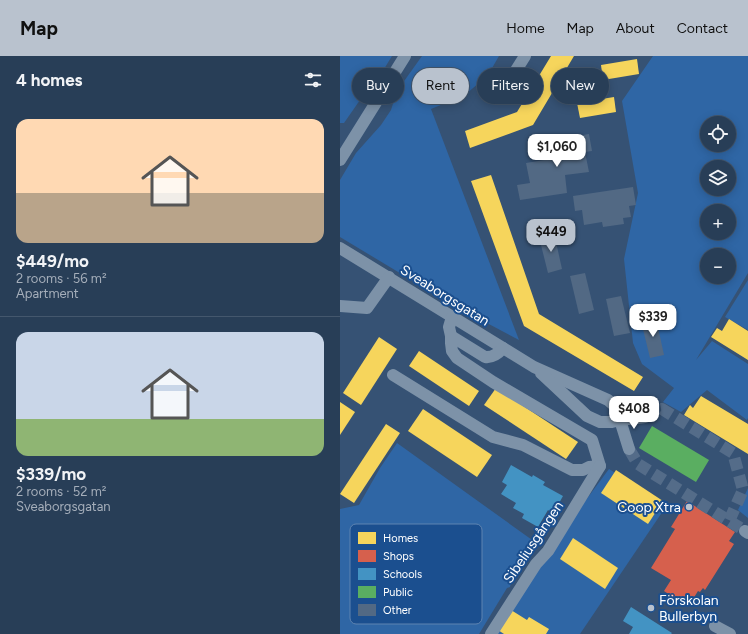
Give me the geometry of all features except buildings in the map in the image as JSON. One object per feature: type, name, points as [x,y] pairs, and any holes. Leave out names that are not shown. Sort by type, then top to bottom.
[{"type":"street","points":[[340,160],[405,56]]},
{"type":"street","points":[[517,68],[525,56]]},
{"type":"street","name":"Sveaborgsgatan","points":[[340,248],[534,367],[608,400],[616,407],[629,449]]},
{"type":"street","points":[[340,306],[367,308],[389,277]]},
{"type":"street","points":[[393,375],[493,437],[524,445],[572,470],[583,470],[600,466],[592,440],[493,382],[458,358],[452,351],[449,327],[452,317]]},
{"type":"street","points":[[451,336],[485,357],[498,354],[503,348]]},
{"type":"street","name":"Sveaborgsgatan","points":[[534,367],[587,416],[600,422],[612,422],[645,417]]},
{"type":"street","name":"Sibeliusgången","points":[[491,634],[536,564],[548,551],[600,466]]},
{"type":"street","points":[[716,626],[730,634]]},
{"type":"shaded area","points":[[340,56],[392,56],[385,68],[352,68],[352,104],[357,104],[344,123],[340,123]]},
{"type":"shaded area","points":[[422,56],[499,56],[492,68],[477,68],[477,85],[469,92],[469,68],[413,68]]},
{"type":"shaded area","points":[[653,56],[748,56],[748,273],[696,360],[712,341],[748,364],[747,420],[707,390],[681,412],[663,402],[674,388],[642,364],[633,343],[624,259],[638,193],[622,101]]},
{"type":"shaded area","points":[[412,70],[412,104],[443,104],[431,109],[519,340],[453,305],[340,237],[340,180],[356,153],[381,125],[391,110],[393,104],[404,104],[404,81]]},
{"type":"shaded area","points":[[748,280],[748,330],[725,317]]},
{"type":"shaded area","points":[[397,443],[535,542],[512,579],[510,587],[507,588],[479,634],[340,634],[340,509],[359,505],[380,468]]},
{"type":"shaded area","points":[[609,469],[667,505],[580,634],[486,634]]},
{"type":"shaded area","points":[[748,488],[748,518],[738,510]]},
{"type":"tunnel","points":[[645,417],[657,410],[662,409],[733,453],[743,490],[729,521]]},
{"type":"tunnel","points":[[629,449],[638,464],[745,531]]},
{"type":"place","name":"Coop Xtra","points":[[689,507]]},
{"type":"place","name":"Förskolan Bullerbyn","points":[[651,608]]}]
